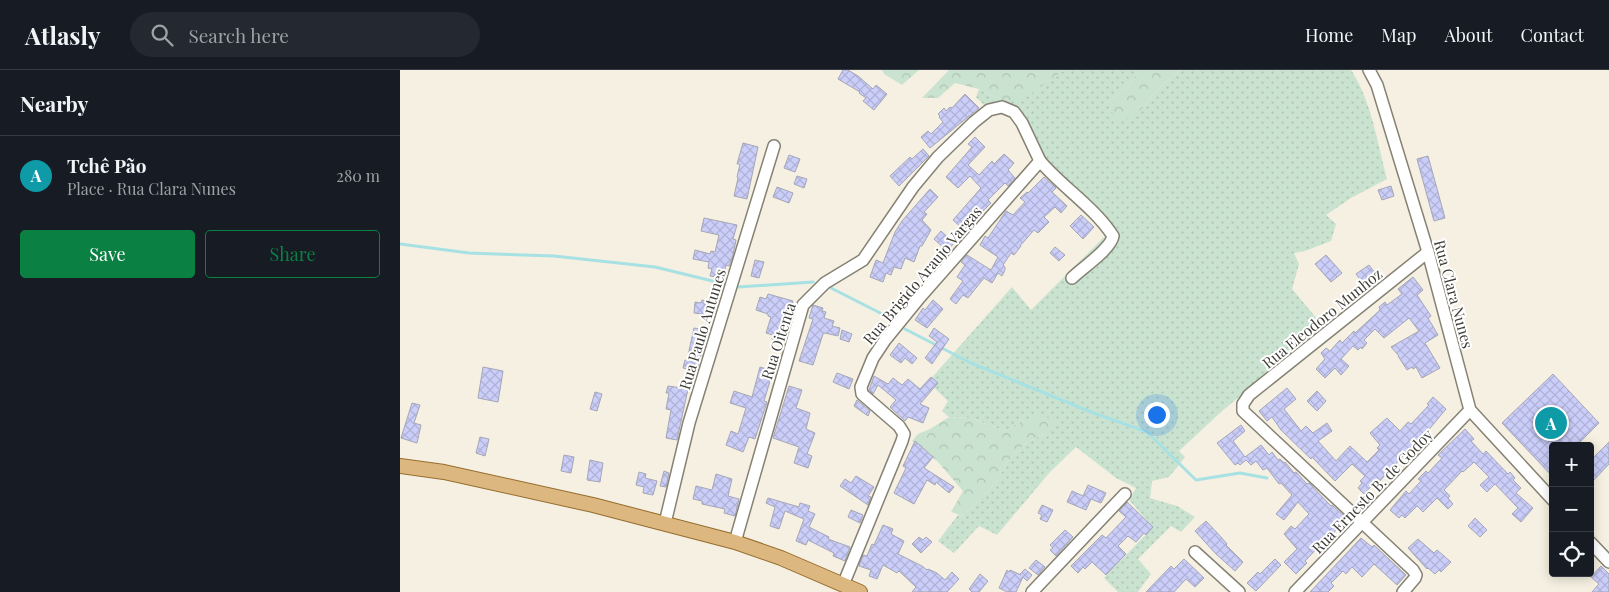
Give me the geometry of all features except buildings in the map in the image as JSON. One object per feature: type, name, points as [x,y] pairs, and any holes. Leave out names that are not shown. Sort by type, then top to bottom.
[{"type":"main road","points":[[400,466],[444,472],[593,505],[735,542],[781,558],[860,592]]},
{"type":"street","name":"Rua Clara Nunes","points":[[1369,70],[1377,85],[1428,252],[1470,410],[1549,496]]},
{"type":"street","name":"Rua Oitenta","points":[[735,542],[803,305],[825,283],[863,260],[913,187],[938,157],[989,110],[1002,107],[1014,112],[1022,123],[1040,161]]},
{"type":"street","name":"Rua Paulo Antunes","points":[[665,523],[689,423],[774,146]]},
{"type":"street","points":[[1040,161],[1049,172],[1096,215],[1113,236],[1111,242],[1102,252],[1072,278]]},
{"type":"street","name":"Rua Brigido Araujo Vargas","points":[[843,585],[904,434],[899,426],[862,394],[861,387],[872,358],[920,297],[1040,161]]},
{"type":"street","name":"Rua Eleodoro Munhoz","points":[[1363,521],[1243,411],[1243,404],[1250,395],[1428,252]]},
{"type":"street","name":"Rua Ernesto B. de Godoy","points":[[1295,592],[1470,410]]},
{"type":"street","points":[[1032,592],[1125,494]]},
{"type":"street","points":[[1363,521],[1416,575],[1402,592]]},
{"type":"street","points":[[1594,546],[1609,562]]},
{"type":"street","points":[[1195,552],[1239,592]]},
{"type":"green space","points":[[882,70],[919,70],[902,85],[884,74]]},
{"type":"green space","points":[[949,70],[1064,70],[1021,101],[1000,100],[979,89],[955,83],[938,98],[922,98]]},
{"type":"green space","points":[[1064,70],[1139,70],[1129,85],[1107,103],[1139,112],[1159,88],[1181,70],[1351,70],[1369,109],[1387,179],[1351,198],[1326,215],[1336,224],[1331,241],[1294,253],[1299,264],[1292,289],[1323,326],[1221,412],[1179,451],[1185,457],[1169,477],[1152,481],[1150,498],[1177,506],[1195,517],[1181,532],[1171,526],[1138,559],[1151,574],[1138,592],[1118,592],[1104,578],[1153,527],[1129,500],[1136,488],[1116,478],[1076,447],[1050,472],[997,535],[979,526],[954,553],[938,541],[958,515],[963,516],[996,482],[1008,461],[1027,442],[1047,433],[1025,420],[1004,431],[971,418],[949,417],[942,411],[948,401],[928,382],[1012,287],[1031,310],[1103,238],[1113,232],[1041,160],[1014,112],[989,110],[976,97],[979,89],[1000,100]]},
{"type":"green space","points":[[1139,70],[1181,70],[1159,88],[1139,112],[1118,123],[1107,103],[1129,85]]},
{"type":"green space","points":[[1042,414],[1056,423],[1047,433],[1027,442],[1008,461],[996,482],[963,516],[951,512],[963,491],[937,461],[912,441],[918,434],[949,417],[971,418],[1004,431]]},
{"type":"waterway","points":[[400,244],[469,253],[554,256],[655,267],[725,284]]},
{"type":"waterway","points":[[738,287],[813,282]]},
{"type":"waterway","points":[[831,288],[890,318]]},
{"type":"waterway","points":[[905,329],[971,363],[1091,412],[1147,432],[1196,480],[1240,473],[1267,478]]},
{"type":"place","name":"Tchê Pão","points":[[1551,423]]}]
